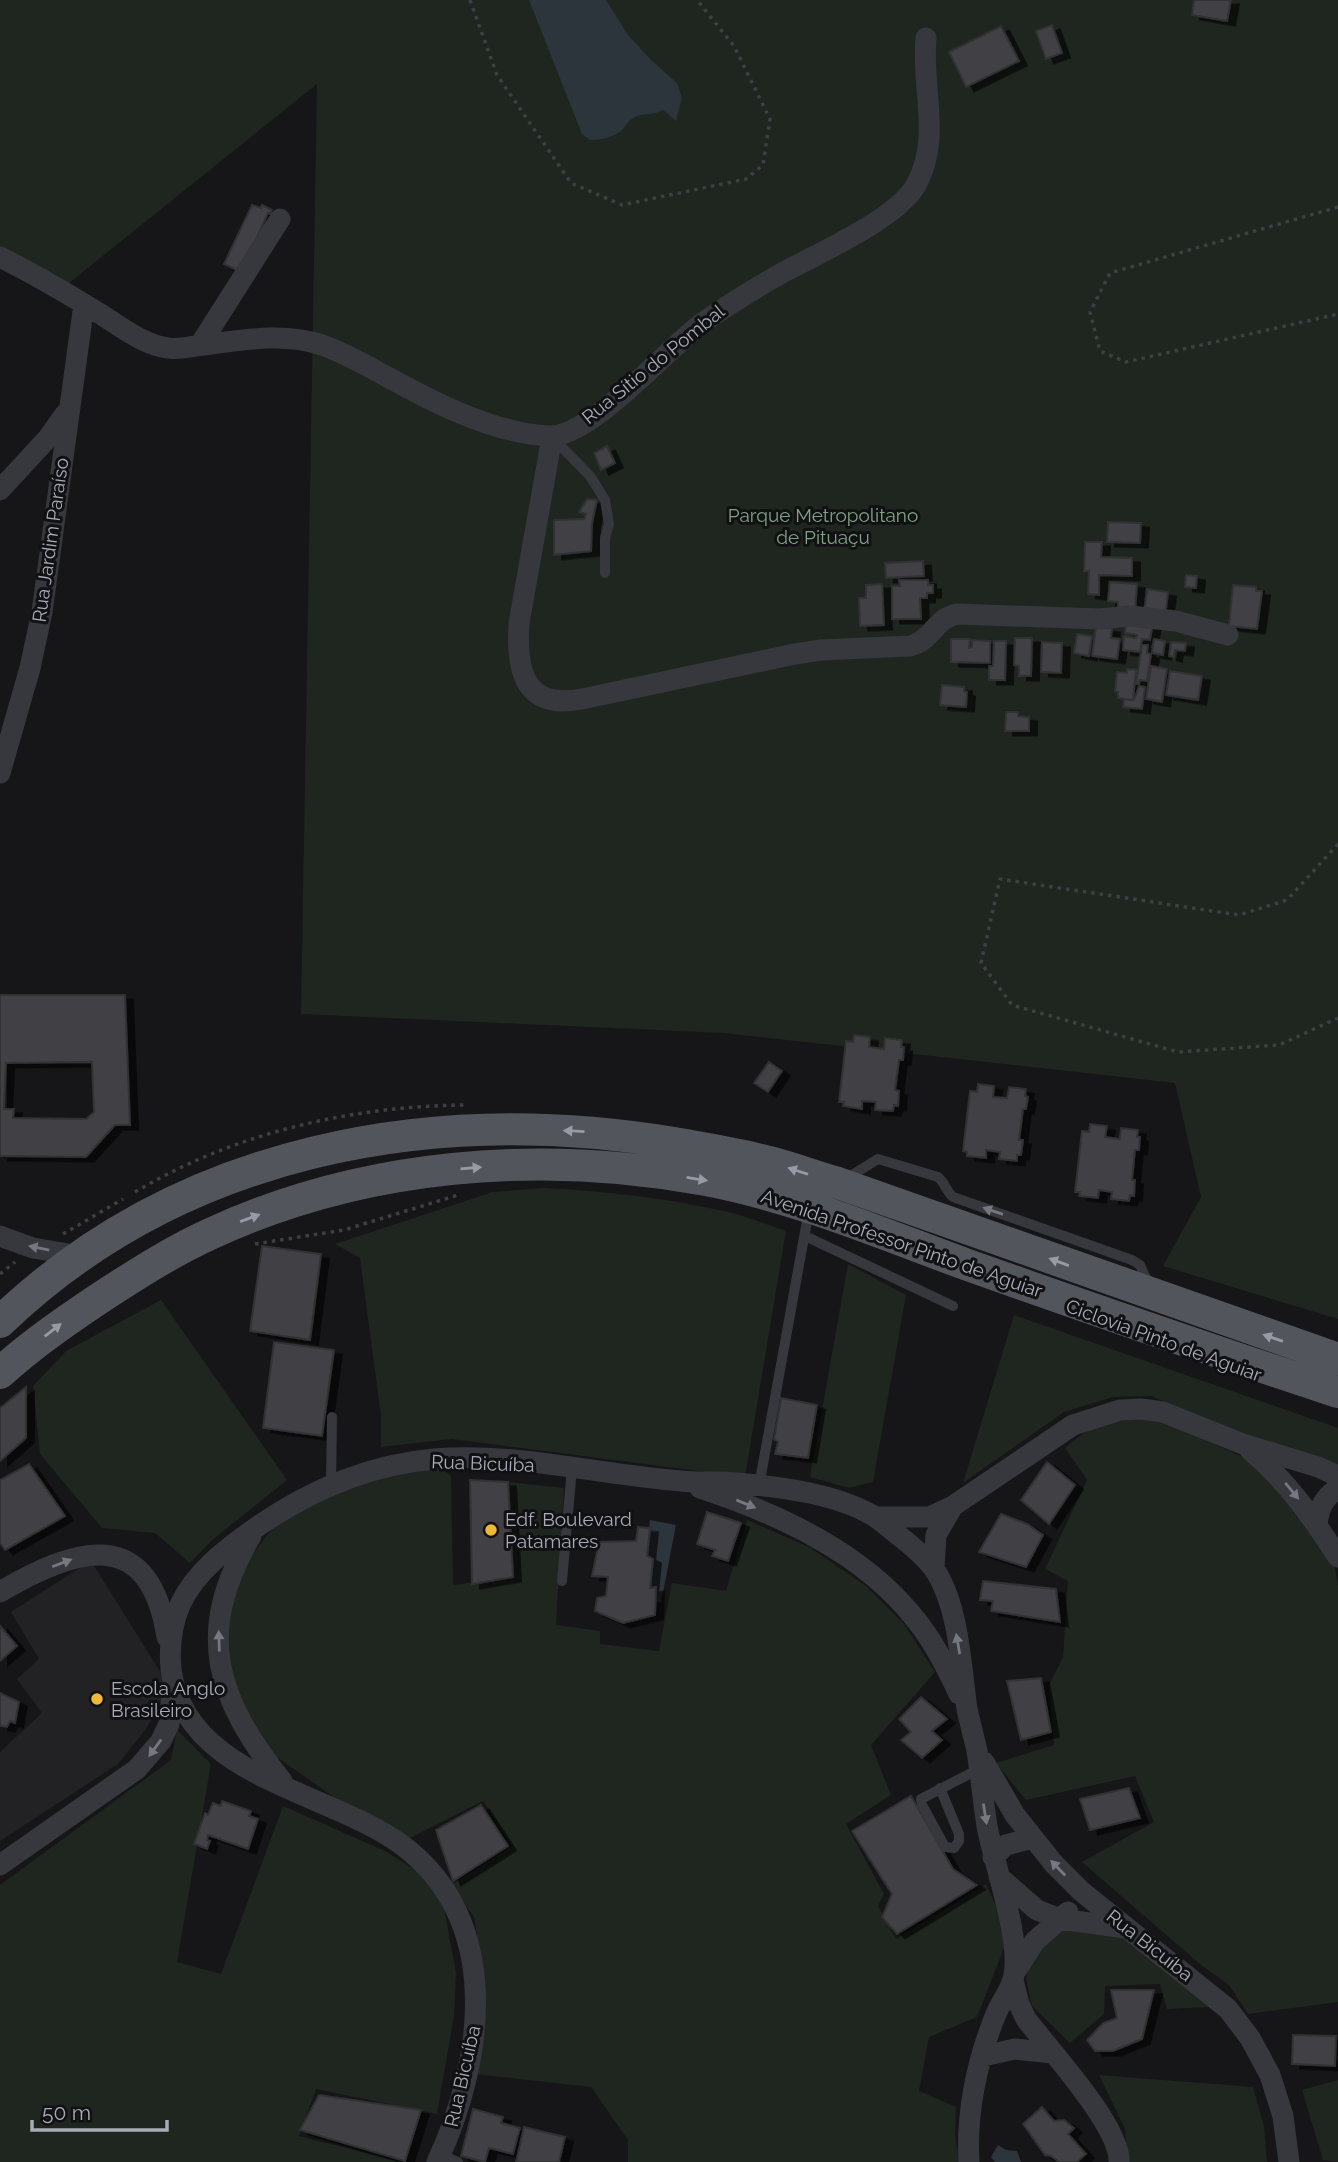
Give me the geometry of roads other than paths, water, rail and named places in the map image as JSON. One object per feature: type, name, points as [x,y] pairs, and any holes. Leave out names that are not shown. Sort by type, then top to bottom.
[{"type":"main road","name":"Avenida Professor Pinto de Aguiar","points":[[3,1314],[80,1256],[134,1222],[211,1184],[259,1166],[313,1151],[396,1137],[520,1128],[583,1131],[714,1150],[772,1163],[1338,1359]]},
{"type":"main road","name":"Avenida Professor Pinto de Aguiar","points":[[0,1373],[59,1325],[190,1243],[274,1209],[321,1194],[388,1179],[519,1164],[579,1164],[638,1169],[763,1193],[807,1222],[1114,1317],[1338,1392]]},
{"type":"street","name":"Rua Sítio do Pombal","points":[[552,437],[572,429],[610,404],[697,327],[731,302],[897,208],[909,195],[923,170],[930,133],[926,38]]},
{"type":"street","points":[[200,345],[280,219]]},
{"type":"street","points":[[0,257],[131,332],[166,348],[272,337],[302,339],[341,353],[452,409],[496,425],[552,437],[519,622],[518,645],[526,682],[536,695],[548,700],[565,702],[582,699],[821,650],[910,646],[921,643],[947,616],[957,614],[1100,618],[1130,616],[1176,621],[1228,635]]},
{"type":"street","name":"Rua Jardim Paraíso","points":[[0,773],[30,668],[42,612],[84,304]]},
{"type":"street","points":[[0,490],[48,438],[68,409]]},
{"type":"street","points":[[0,1236],[33,1248],[80,1256]]},
{"type":"street","points":[[875,1517],[930,1517],[953,1506],[1073,1425],[1120,1410],[1163,1412],[1243,1444],[1318,1467],[1338,1476]]},
{"type":"street","points":[[1243,1444],[1272,1468],[1295,1493],[1338,1557]]},
{"type":"street","name":"Rua Bicuíba","points":[[445,2160],[475,2030],[476,1996],[467,1934],[456,1910],[423,1863],[400,1843],[363,1822],[288,1788],[231,1757],[209,1741],[191,1720],[173,1684],[169,1647],[179,1607],[188,1590],[225,1550],[299,1499],[331,1483],[366,1472],[432,1459],[475,1459],[682,1481],[732,1482],[830,1500],[875,1517],[908,1542],[934,1568],[954,1622],[996,1867],[1010,1926],[1019,2004],[1026,2020],[1107,2126],[1119,2155],[1118,2162]]},
{"type":"street","name":"Rua Bicuíba","points":[[682,1481],[766,1513],[812,1536],[886,1586],[917,1621],[937,1651],[968,1712]]},
{"type":"street","points":[[1317,1524],[1319,1508],[1338,1488]]},
{"type":"street","points":[[812,1536],[811,1524],[814,1515],[830,1500]]},
{"type":"street","points":[[934,1568],[936,1535],[953,1506]]},
{"type":"street","name":"Rua Bicuíba","points":[[256,1528],[238,1557],[221,1601],[218,1642],[221,1668],[237,1714],[268,1763],[288,1788]]},
{"type":"street","points":[[0,1592],[39,1572],[87,1554],[120,1558],[138,1569],[160,1601],[169,1647]]},
{"type":"street","points":[[188,1590],[208,1589],[215,1592],[221,1601]]},
{"type":"street","points":[[917,1621],[929,1618],[937,1612],[946,1595]]},
{"type":"street","points":[[0,1865],[120,1782],[144,1762],[161,1741],[169,1724],[173,1684]]},
{"type":"street","points":[[209,1741],[229,1734],[237,1714]]},
{"type":"street","name":"Rua Bicuíba","points":[[976,1746],[998,1788],[1032,1838],[1081,1891],[1228,2009],[1250,2038],[1270,2075],[1283,2116],[1289,2162]]},
{"type":"street","points":[[1032,1838],[1006,1845],[996,1867],[1037,1910],[1060,1919],[1128,1928]]},
{"type":"street","points":[[969,2162],[970,2113],[982,2056],[997,2012],[1035,1941],[1074,1907],[1081,1891]]},
{"type":"street","points":[[982,2056],[1015,2049],[1052,2053]]},
{"type":"lane","points":[[552,437],[590,476],[605,500],[609,524],[604,538],[605,573]]},
{"type":"lane","points":[[759,1486],[807,1222],[953,1306]]},
{"type":"lane","points":[[331,1483],[332,1418]]},
{"type":"lane","points":[[562,1581],[572,1468]]},
{"type":"lane","points":[[940,1788],[959,1834],[959,1841],[954,1848],[945,1847],[921,1804],[922,1798],[940,1788],[979,1769]]},
{"type":"place","name":"Edf. Boulevard Patamares","points":[[491,1530]]},
{"type":"place","name":"Escola Anglo Brasileiro","points":[[97,1699]]},
{"type":"park label","name":"Parque Metropolitano de Pituaçu","points":[[823,526]]}]
